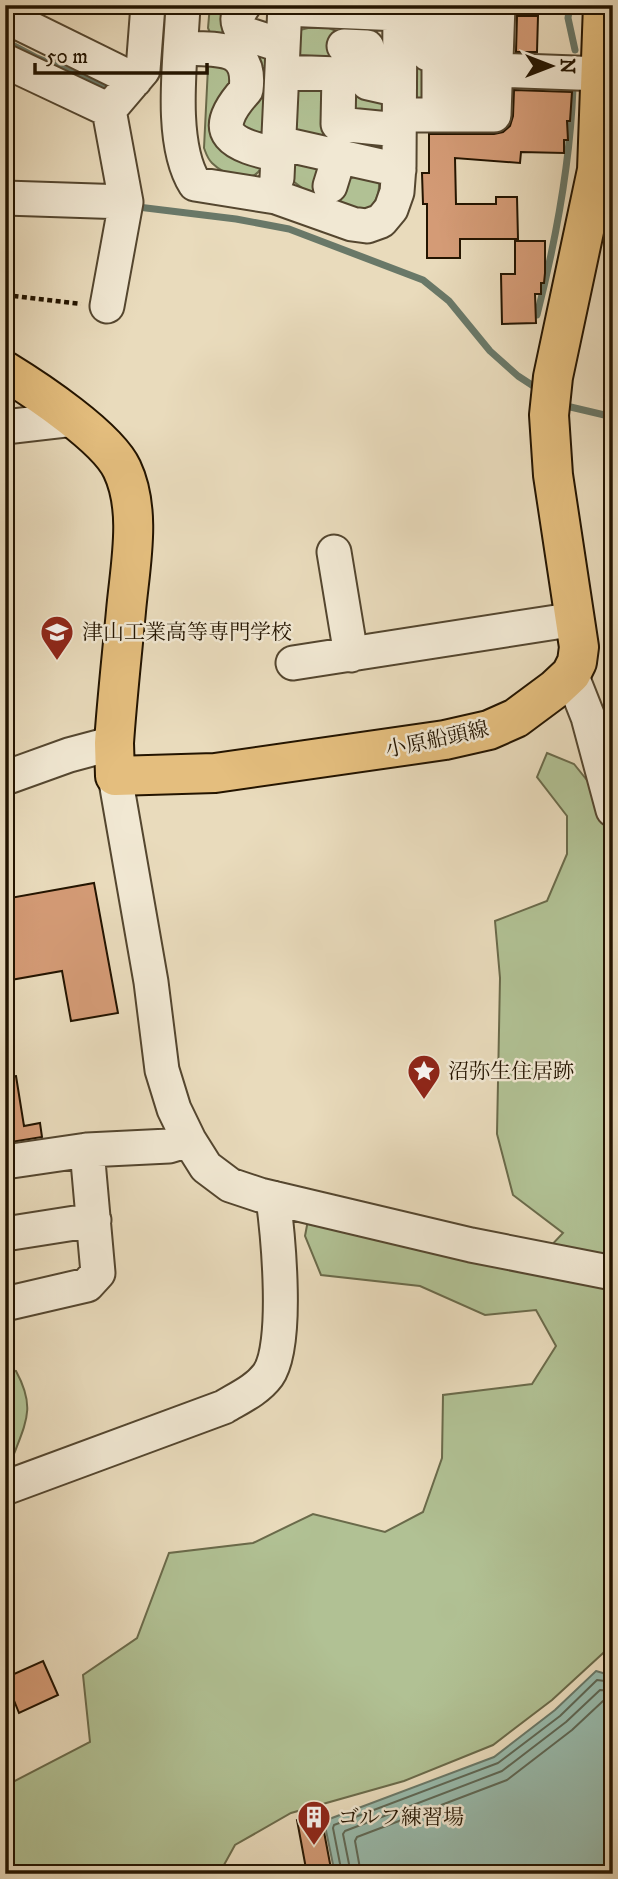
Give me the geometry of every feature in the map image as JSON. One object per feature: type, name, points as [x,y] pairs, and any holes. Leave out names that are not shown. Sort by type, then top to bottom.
[{"type":"main road","points":[[572,674],[579,647],[553,475],[548,415],[553,377],[605,173],[603,5]]},
{"type":"main road","points":[[5,370],[38,391],[110,451],[122,468],[132,501],[132,542],[114,760]]},
{"type":"main road","name":"小原船頭線","points":[[114,760],[215,773],[409,746],[489,730],[516,718],[572,674]]},
{"type":"street","points":[[109,110],[142,70],[148,5]]},
{"type":"street","points":[[183,5],[179,139],[185,167],[195,184],[276,197],[352,224],[367,226],[381,221],[391,209],[397,192],[399,112],[429,20]]},
{"type":"street","points":[[244,5],[238,13],[237,21],[243,33],[282,59],[339,74],[338,124],[399,112],[494,115],[498,5]]},
{"type":"street","points":[[454,115],[471,5]]},
{"type":"street","points":[[276,197],[284,7],[429,20]]},
{"type":"street","points":[[346,12],[344,51],[367,47],[368,83],[399,112]]},
{"type":"street","points":[[5,16],[135,79]]},
{"type":"street","points":[[429,20],[454,115]]},
{"type":"street","points":[[181,48],[225,50],[236,53],[242,60],[246,69],[246,90],[227,115],[226,127],[228,134],[244,147],[278,149],[334,171],[399,170]]},
{"type":"street","points":[[5,61],[109,110]]},
{"type":"street","points":[[495,70],[602,74]]},
{"type":"street","points":[[107,306],[126,202],[109,110]]},
{"type":"street","points":[[5,198],[126,202]]},
{"type":"street","points":[[5,427],[74,419]]},
{"type":"street","points":[[334,552],[351,655]]},
{"type":"street","points":[[293,663],[576,619]]},
{"type":"street","points":[[572,674],[588,716],[613,810]]},
{"type":"street","points":[[5,778],[69,755],[114,760],[149,969],[162,1070],[174,1109],[206,1167],[230,1185],[273,1198],[471,1245],[613,1273]]},
{"type":"street","points":[[5,1162],[88,1150],[169,1146],[189,1140]]},
{"type":"street","points":[[5,1304],[88,1285],[98,1273],[88,1150]]},
{"type":"street","points":[[5,1488],[224,1407],[251,1392],[269,1374],[278,1346],[280,1305],[278,1233],[273,1198]]},
{"type":"street","points":[[5,1234],[94,1220]]},
{"type":"path","points":[[5,295],[107,306]]},
{"type":"shaded area","points":[[210,5],[235,5],[266,54],[263,131],[258,139],[235,130],[251,94],[211,35],[208,28]]},
{"type":"shaded area","points":[[419,5],[431,104],[414,102]]},
{"type":"shaded area","points":[[329,28],[336,31],[350,59],[383,94],[382,114],[350,116],[299,60],[298,36],[300,30]]},
{"type":"shaded area","points":[[212,62],[237,66],[224,101],[261,168],[251,176],[237,176],[223,171],[210,161],[204,148],[208,67]]},
{"type":"shaded area","points":[[324,82],[378,139],[379,147],[376,152],[295,135],[295,88]]},
{"type":"shaded area","points":[[296,159],[379,181],[376,199],[365,213],[306,191],[293,181],[293,164]]},
{"type":"shaded area","points":[[547,753],[574,764],[594,789],[613,838],[613,1644],[552,1700],[493,1745],[404,1781],[291,1813],[235,1845],[219,1874],[5,1874],[5,1786],[90,1742],[83,1675],[137,1638],[169,1553],[253,1543],[313,1514],[385,1532],[423,1512],[442,1458],[443,1395],[532,1384],[556,1346],[536,1310],[485,1315],[420,1286],[321,1275],[305,1236],[312,1199],[548,1249],[563,1233],[513,1195],[497,1134],[500,978],[495,921],[547,901],[567,854],[567,816],[537,777]]},
{"type":"shaded area","points":[[5,1370],[16,1371],[26,1394],[27,1413],[14,1454],[5,1459]]},
{"type":"water","points":[[596,1671],[613,1676],[613,1874],[335,1874],[324,1821],[494,1757],[555,1710]]},
{"type":"building","points":[[517,16],[538,16],[537,52],[516,52]]},
{"type":"building","points":[[514,90],[572,92],[570,121],[567,121],[568,140],[564,140],[564,153],[521,152],[520,163],[455,158],[456,204],[496,204],[496,197],[517,197],[518,239],[460,239],[460,258],[427,258],[427,204],[423,204],[422,173],[429,173],[429,134],[503,132],[510,126],[513,116]]},
{"type":"building","points":[[515,241],[545,241],[544,283],[541,283],[541,294],[535,294],[536,323],[502,324],[501,274],[515,274]]},
{"type":"building","points":[[94,883],[118,1013],[71,1021],[62,971],[5,981],[5,913],[12,912],[10,898]]},
{"type":"building","points":[[16,1076],[24,1126],[40,1123],[42,1137],[5,1143],[5,1077]]},
{"type":"building","points":[[43,1661],[58,1695],[19,1713],[5,1678]]},
{"type":"building","name":"ゴルフ練習場","points":[[321,1816],[332,1874],[307,1874],[297,1820]]},
{"type":"waterway","points":[[570,5],[568,18],[575,50]]},
{"type":"waterway","points":[[5,41],[37,58],[110,89],[113,93]]},
{"type":"waterway","points":[[537,315],[561,203],[573,88]]},
{"type":"waterway","points":[[137,202],[138,207],[236,219],[289,229],[423,280],[449,301],[490,351],[518,376],[541,391]]},
{"type":"waterway","points":[[562,405],[613,417]]},
{"type":"place","name":"津山工業高等専門学校","points":[[57,662]]},
{"type":"place","name":"沼弥生住居跡","points":[[424,1101]]},
{"type":"place","name":"ゴルフ練習場","points":[[314,1847]]}]
